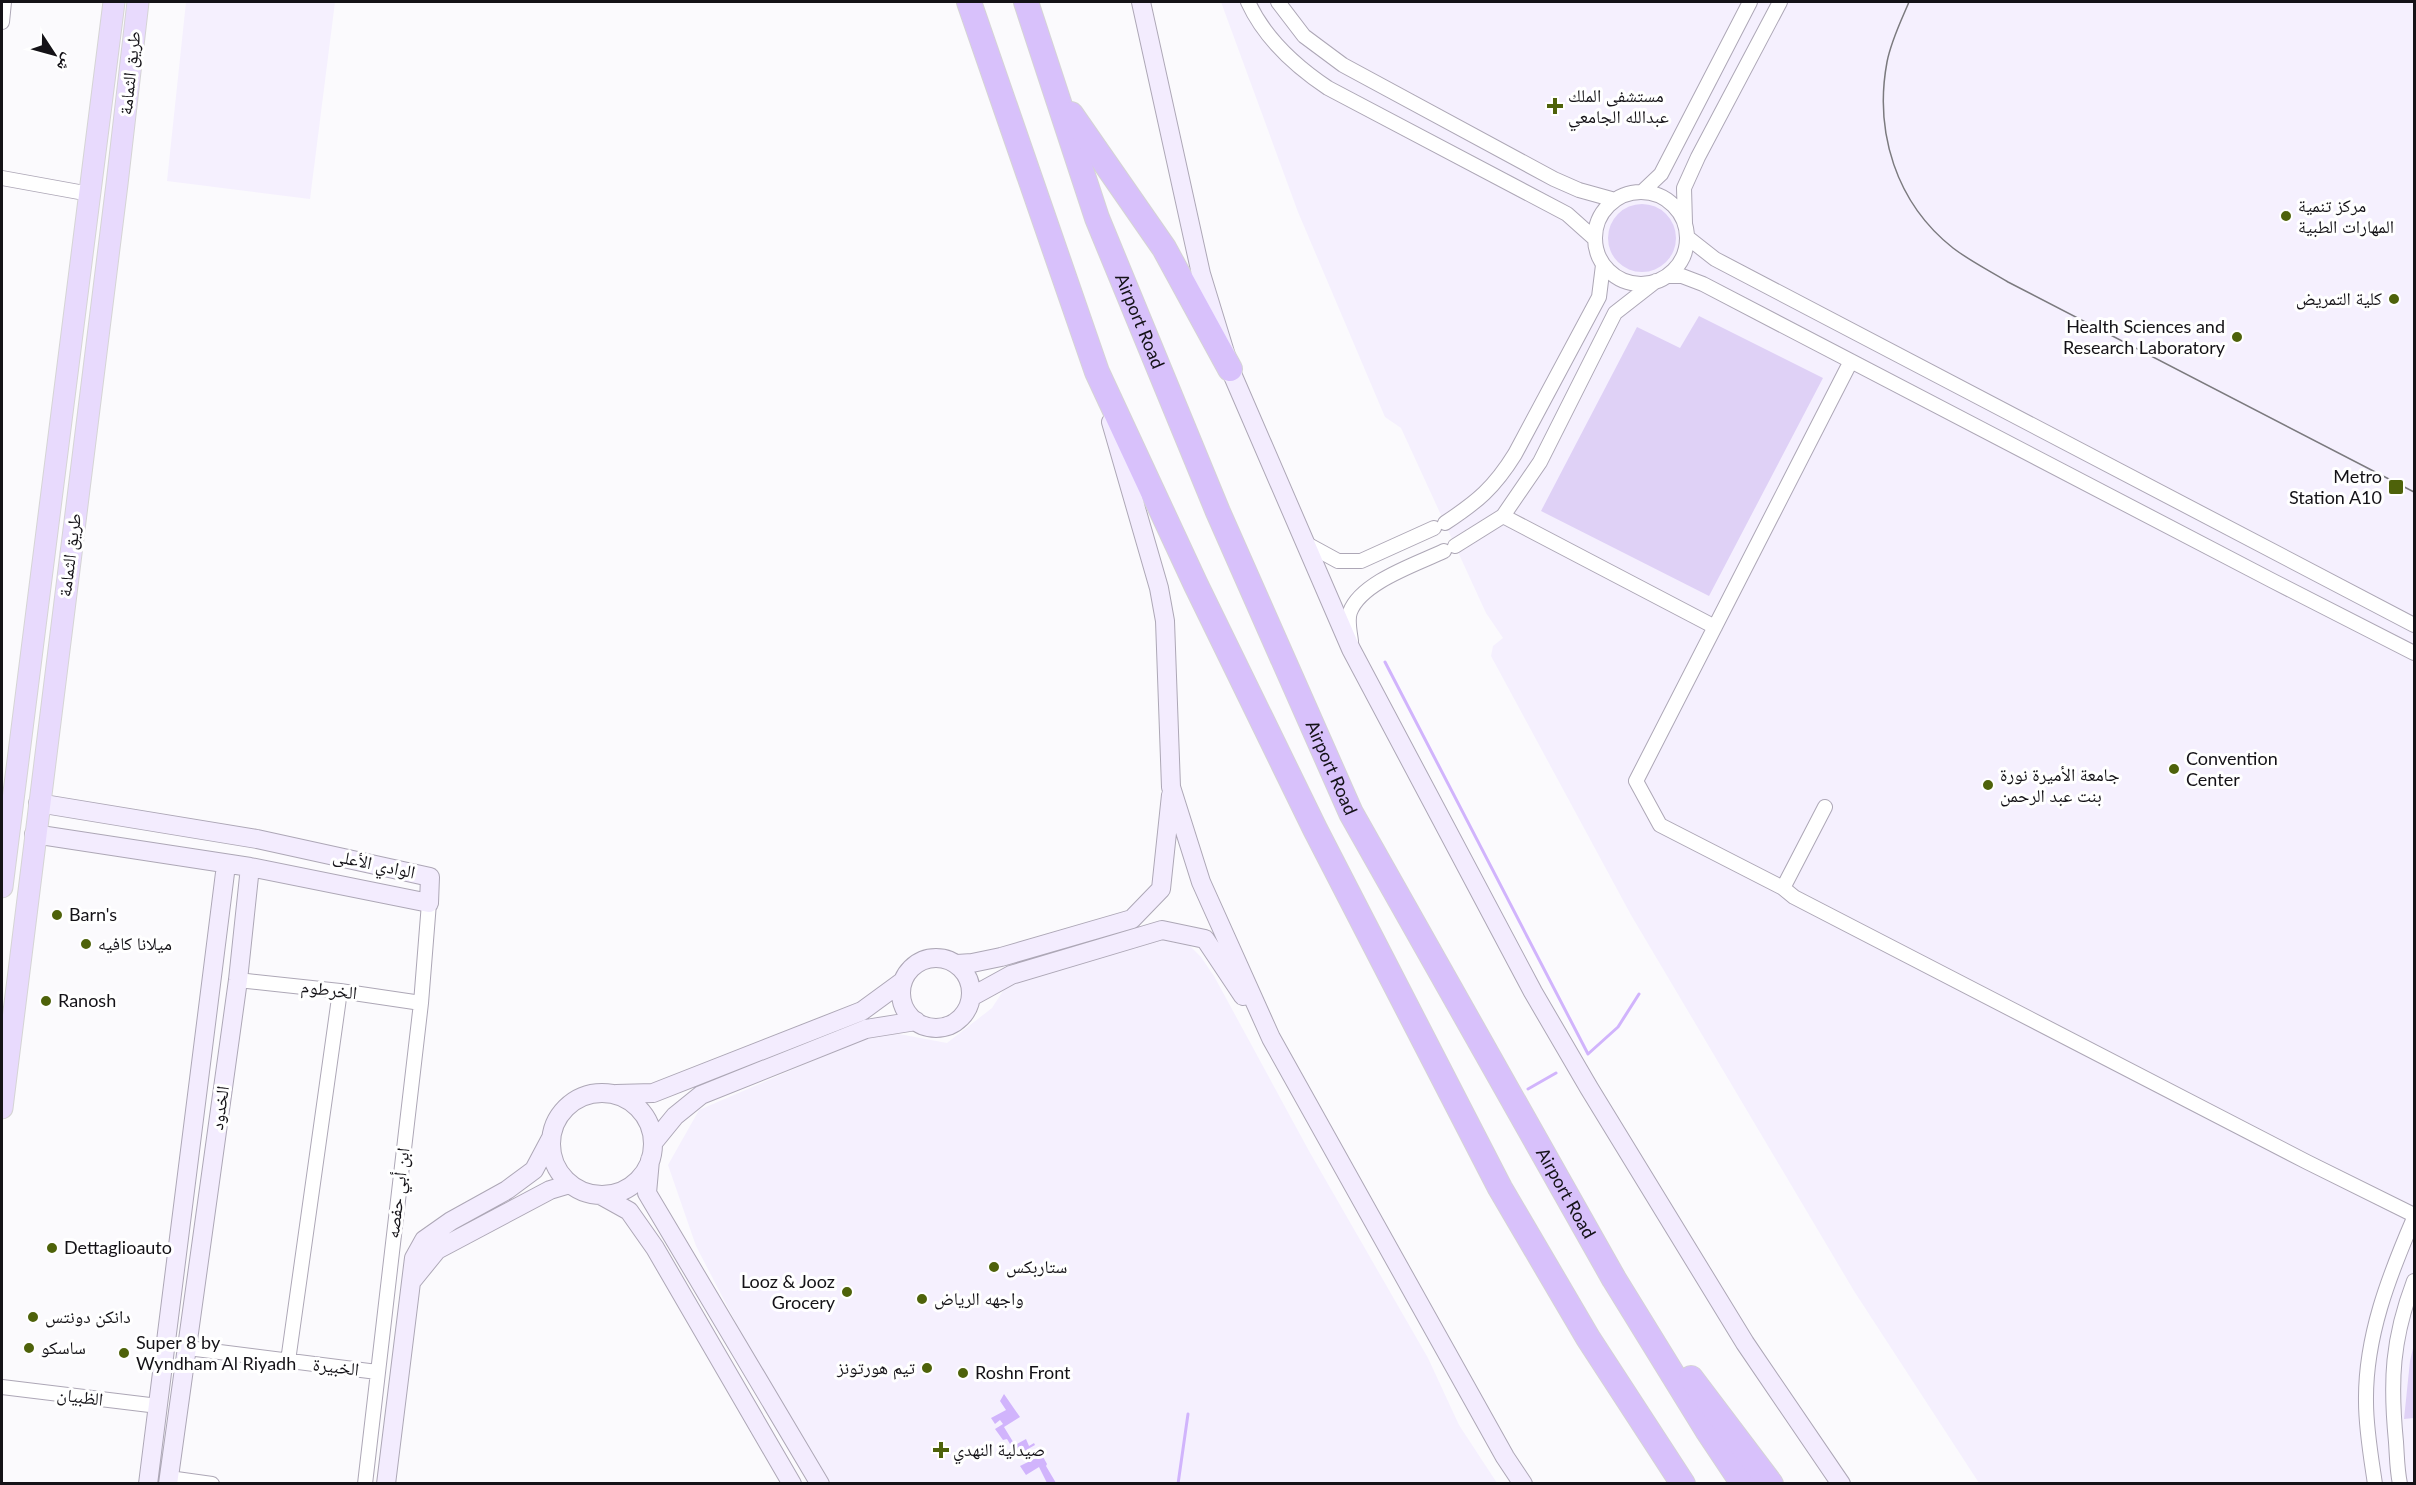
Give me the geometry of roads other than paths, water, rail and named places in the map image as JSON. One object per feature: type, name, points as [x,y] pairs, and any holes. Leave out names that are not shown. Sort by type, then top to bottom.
[{"type":"highway","points":[[969,2],[1097,372],[1196,585],[1315,829],[1500,1188],[1588,1338],[1683,1484]]},
{"type":"highway","name":"Airport Road","points":[[1026,2],[1097,218],[1218,512],[1351,813],[1608,1269],[1743,1484]]},
{"type":"highway","points":[[1055,91],[1164,248],[1230,369]]},
{"type":"highway","points":[[1315,829],[1351,813]]},
{"type":"highway","points":[[1608,1269],[1771,1484]]},
{"type":"main road","name":"طريق الثمامة","points":[[2,887],[5,802],[90,194],[114,2]]},
{"type":"main road","name":"طريق الثمامة","points":[[2,1108],[138,2]]},
{"type":"street","points":[[2,22],[4,2]]},
{"type":"street","points":[[1141,2],[1201,274],[1230,369],[1352,649],[1533,992],[1589,1088],[1745,1343],[1841,1484]]},
{"type":"street","points":[[1248,2],[1266,33],[1305,72],[1329,88],[1568,214],[1595,239]]},
{"type":"street","points":[[1278,2],[1304,36],[1342,65],[1554,179],[1579,190],[1615,200]]},
{"type":"street","points":[[1642,192],[1661,174],[1669,160],[1750,2]]},
{"type":"street","points":[[1352,649],[1349,614],[1359,598],[1378,582],[1450,549],[1503,516],[1540,462],[1615,313],[1677,265],[1684,252],[1686,231],[1684,188],[1780,2]]},
{"type":"street","points":[[2,178],[90,194]]},
{"type":"street","points":[[2415,625],[1715,259],[1686,231],[1679,212],[1669,201],[1656,194],[1642,192],[1628,194],[1615,200],[1604,210],[1597,224],[1595,239],[1597,253],[1603,265],[1614,275],[1627,282],[1642,284],[1682,276],[1703,284],[2273,581],[2415,652]]},
{"type":"street","points":[[1305,543],[1338,561],[1361,561],[1439,526],[1476,502],[1503,473],[1515,454],[1599,297],[1603,265]]},
{"type":"street","points":[[1851,361],[1636,781],[1660,825],[1783,888],[1794,897],[2415,1216],[2392,1268],[2377,1318],[2368,1361],[2366,1402],[2375,1484]]},
{"type":"street","points":[[957,964],[1001,957],[1132,919],[1161,889],[1171,787],[1165,621],[1159,588],[1097,372]]},
{"type":"street","points":[[1503,516],[1715,627]]},
{"type":"street","points":[[1171,787],[1201,882],[1271,1038]]},
{"type":"street","name":"الوادي الأعلى","points":[[34,834],[250,867],[429,903],[430,876],[257,839],[38,803]]},
{"type":"street","points":[[1783,888],[1825,807]]},
{"type":"street","name":"الخدود","points":[[148,1484],[226,865]]},
{"type":"street","name":"الخدود","points":[[169,1481],[238,980],[250,867]]},
{"type":"street","name":"ابن أبي حفصه","points":[[365,1484],[421,1003],[429,903]]},
{"type":"street","points":[[971,997],[1011,975],[1162,930],[1205,939],[1271,1038],[1505,1457],[1523,1484]]},
{"type":"street","points":[[387,1484],[410,1283],[414,1258],[424,1240],[451,1221],[507,1190],[534,1170],[551,1138],[556,1122],[566,1108],[580,1098],[597,1093],[653,1093],[862,1011],[903,981],[914,965],[935,957],[957,964],[965,972],[970,982],[971,997],[963,1015],[954,1023],[931,1028],[916,1021],[904,1007],[901,996],[903,981]]},
{"type":"street","name":"الخرطوم","points":[[238,980],[340,991],[421,1003]]},
{"type":"street","points":[[288,1361],[340,991]]},
{"type":"street","points":[[602,1196],[617,1193],[632,1186],[643,1174],[652,1152],[675,1116],[701,1095],[866,1029],[916,1021]]},
{"type":"street","points":[[614,1094],[629,1101],[642,1112],[650,1127],[652,1152],[647,1193],[820,1484]]},
{"type":"street","points":[[551,1138],[552,1156],[558,1172],[570,1184],[585,1193],[602,1196],[629,1211],[655,1248],[792,1484]]},
{"type":"street","points":[[410,1283],[437,1250],[550,1190],[570,1184]]},
{"type":"street","points":[[2400,1484],[2392,1406],[2393,1368],[2399,1325],[2415,1281]]},
{"type":"street","name":"الخبيرة","points":[[188,1348],[377,1372]]},
{"type":"street","name":"الظبيان","points":[[2,1387],[158,1406]]},
{"type":"street","points":[[169,1481],[212,1484]]},
{"type":"waterway","points":[[1385,662],[1588,1054],[1618,1027],[1639,994]]},
{"type":"waterway","points":[[1528,1089],[1556,1073]]},
{"type":"waterway","points":[[1178,1484],[1188,1414]]},
{"type":"tram line","points":[[1909,2],[1887,62],[1884,114],[1887,140],[1904,188],[1917,210],[1933,230],[1960,253],[2008,282],[2414,492]]},
{"type":"place","name":"مستشفى الملك عبدالله الجامعي","points":[[1555,106]]},
{"type":"place","name":"مركز تنمية المهارات الطبية","points":[[2286,216]]},
{"type":"place","name":"كلية التمريض","points":[[2394,299]]},
{"type":"place","name":"Health Sciences and Research Laboratory","points":[[2237,337]]},
{"type":"place","name":"Metro Station A10","points":[[2396,487]]},
{"type":"place","name":"Convention Center","points":[[2174,769]]},
{"type":"place","name":"جامعة الأميرة نورة بنت عبد الرحمن","points":[[1988,785]]},
{"type":"place","name":"Barn's","points":[[57,915]]},
{"type":"place","name":"ميلانا كافيه","points":[[86,944]]},
{"type":"place","name":"Ranosh","points":[[46,1001]]},
{"type":"place","name":"Dettaglioauto","points":[[52,1248]]},
{"type":"place","name":"ستاربكس","points":[[994,1267]]},
{"type":"place","name":"Looz & Jooz Grocery","points":[[847,1292]]},
{"type":"place","name":"واجهه الرياض","points":[[922,1299]]},
{"type":"place","name":"دانكن دونتس","points":[[33,1317]]},
{"type":"place","name":"ساسكو","points":[[29,1348]]},
{"type":"place","name":"Super 8 by Wyndham Al Riyadh","points":[[124,1353]]},
{"type":"place","name":"تيم هورتونز","points":[[927,1368]]},
{"type":"place","name":"Roshn Front","points":[[963,1373]]},
{"type":"place","name":"صيدلية النهدي","points":[[941,1450]]}]
